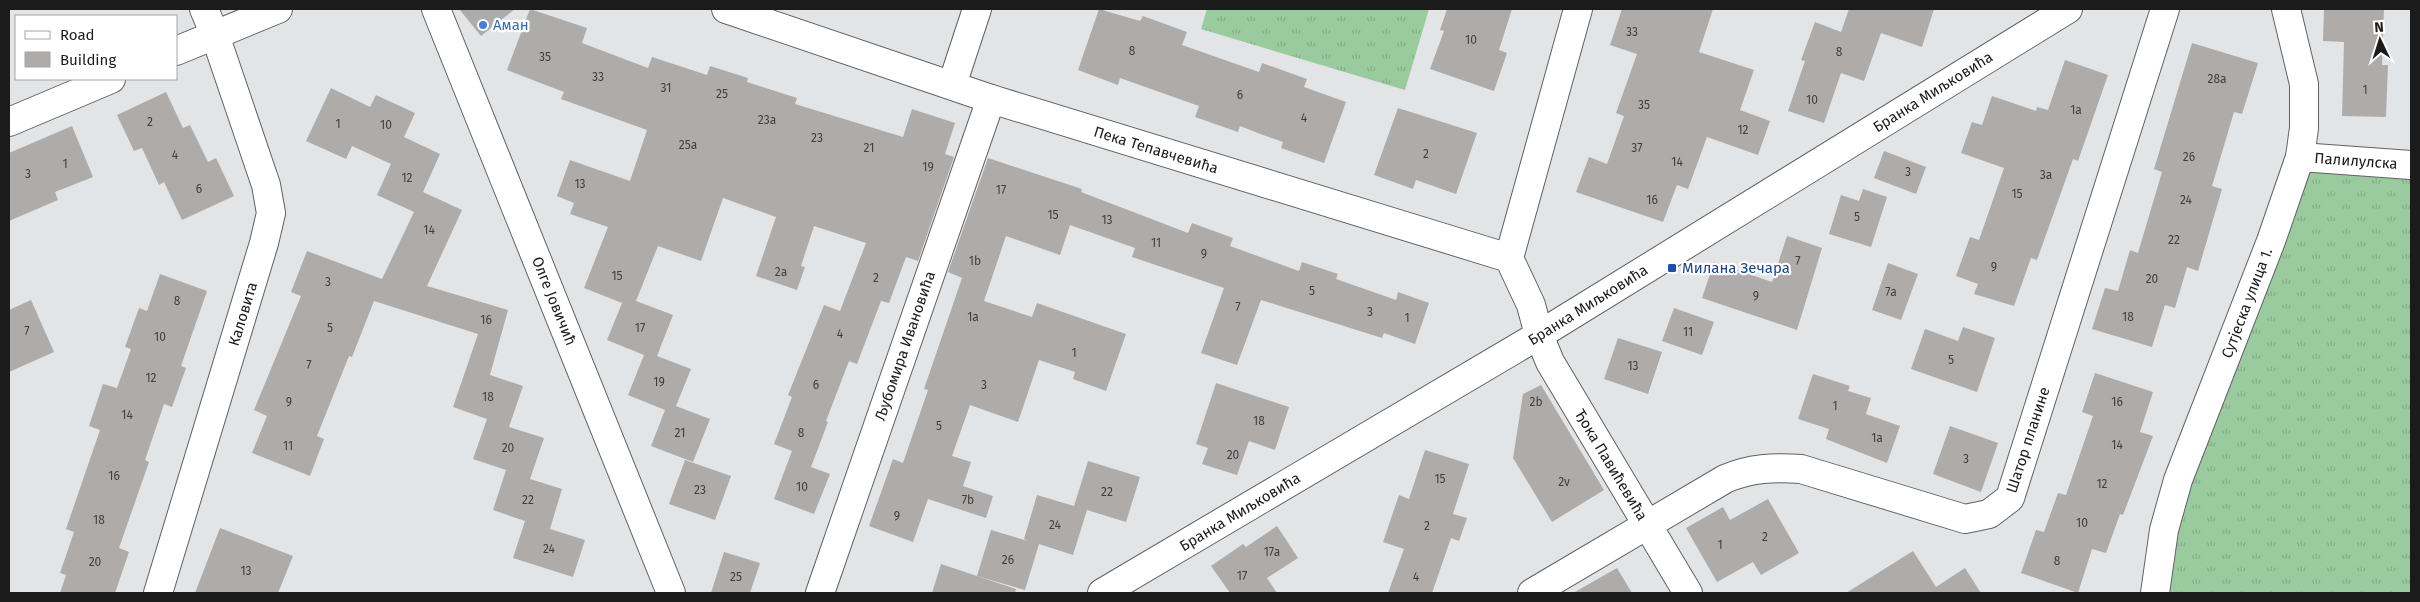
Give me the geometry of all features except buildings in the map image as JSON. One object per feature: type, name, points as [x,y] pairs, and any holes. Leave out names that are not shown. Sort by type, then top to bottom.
[{"type":"street","name":"Каловита","points":[[158,593],[264,243],[271,213],[266,185],[215,35],[204,9]]},
{"type":"street","points":[[178,50],[278,9]]},
{"type":"street","name":"Олге Јовичић","points":[[436,9],[671,593]]},
{"type":"street","name":"Пека Тепавчевића","points":[[726,9],[952,85],[991,100],[1509,258]]},
{"type":"street","points":[[952,85],[977,9]]},
{"type":"street","points":[[1539,335],[1531,305],[1509,258],[1578,9]]},
{"type":"street","name":"Бранка Миљковића","points":[[1102,593],[1539,335],[2068,9]]},
{"type":"street","name":"Шатор планине","points":[[1532,593],[1725,479],[1741,472],[1777,467],[1801,469],[1965,519],[1989,514],[2010,498],[2165,9]]},
{"type":"street","name":"Сутјеска улица 1.","points":[[2155,593],[2164,530],[2178,480],[2271,241],[2300,157],[2304,128],[2304,84],[2286,9]]},
{"type":"street","points":[[9,122],[110,80]]},
{"type":"street","name":"Љубомира Ивановића","points":[[820,593],[991,100]]},
{"type":"street","name":"Палилулска","points":[[2300,157],[2411,165]]},
{"type":"street","name":"Ђока Павићевића","points":[[1539,335],[1550,362],[1688,593]]},
{"type":"green space","points":[[1207,9],[1429,9],[1405,90],[1201,29]]},
{"type":"green space","points":[[2300,157],[2411,165],[2411,593],[2155,593],[2156,579]]},
{"type":"place","name":"Аман","points":[[483,25]]},
{"type":"place","name":"Милана Зечара","points":[[1672,268]]}]
